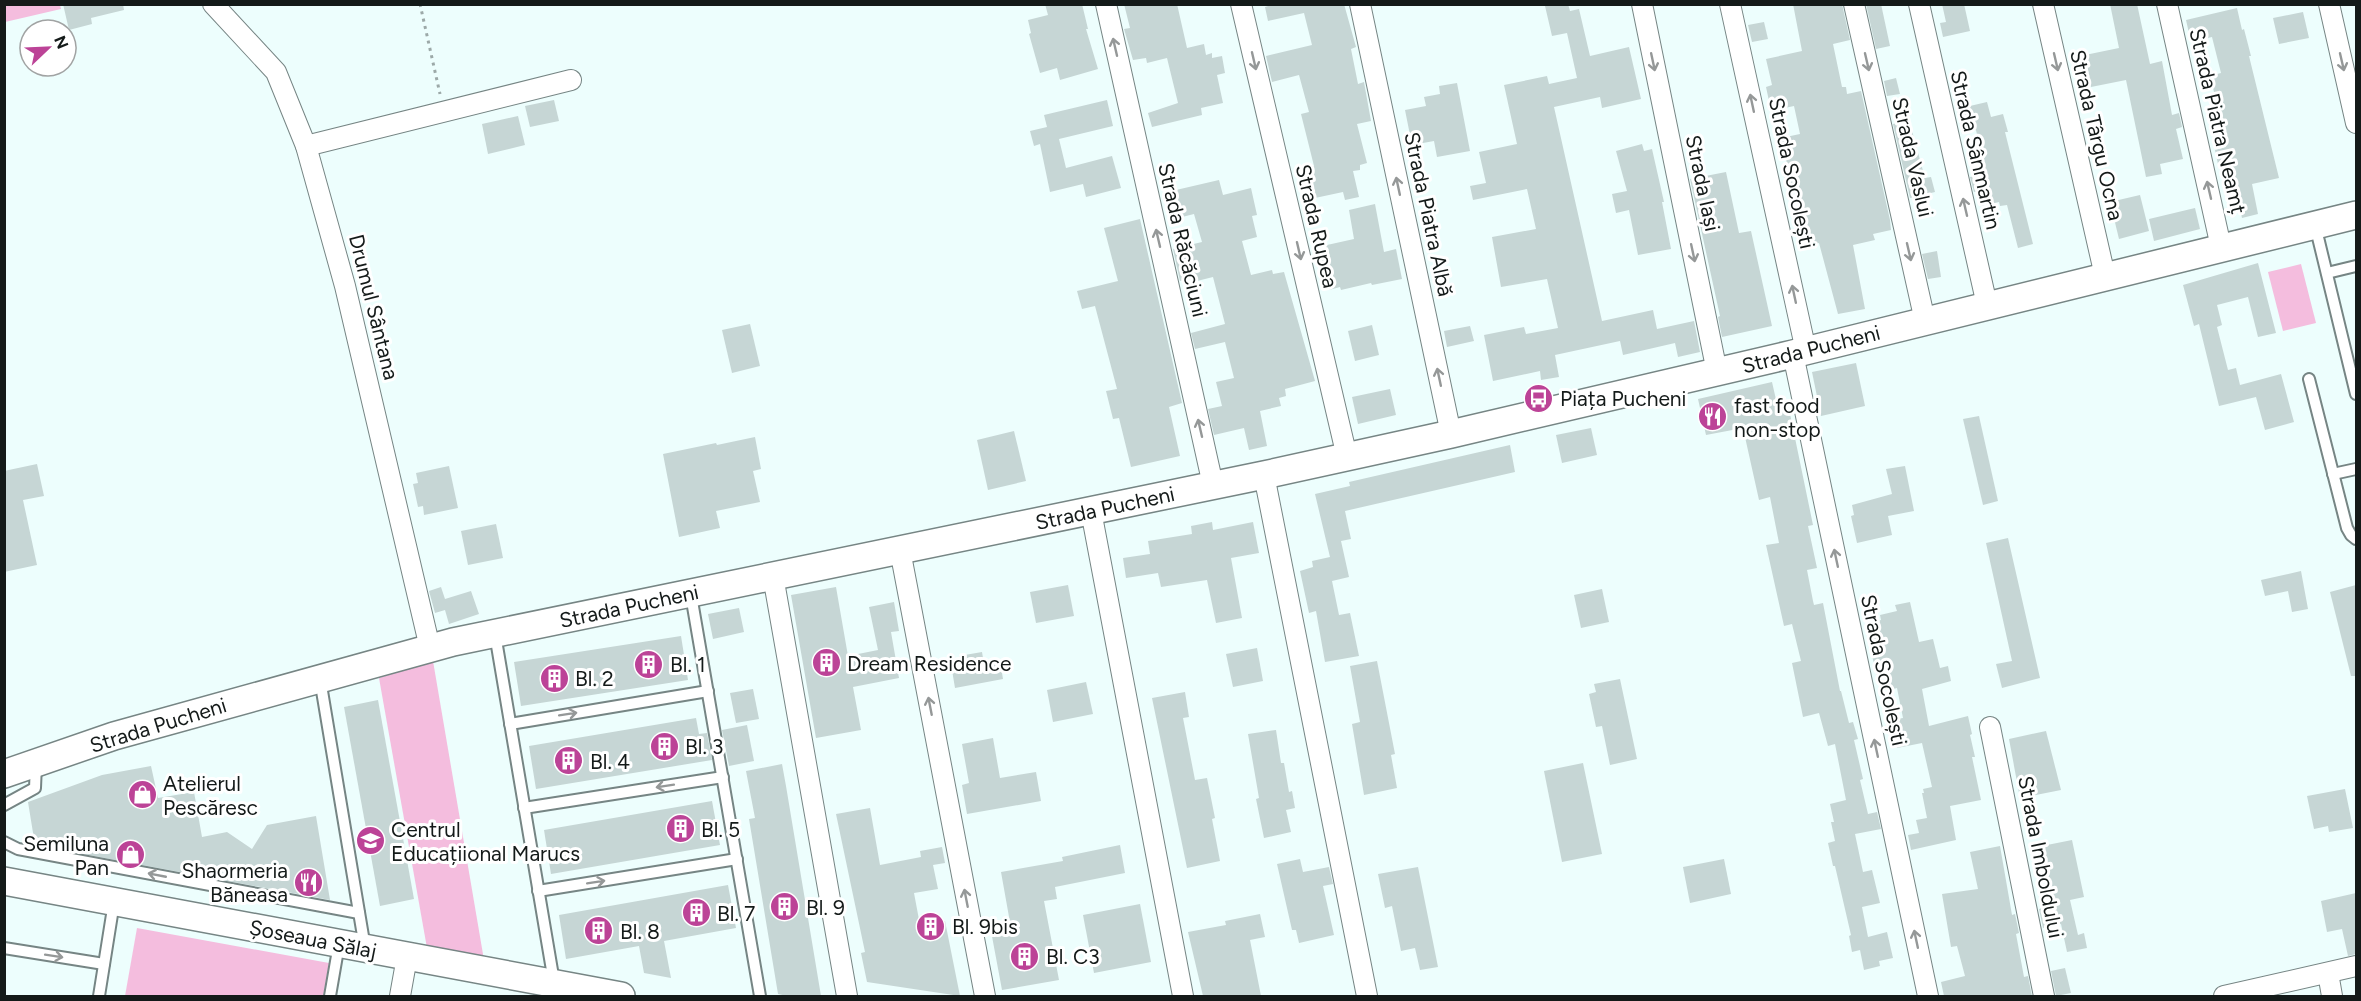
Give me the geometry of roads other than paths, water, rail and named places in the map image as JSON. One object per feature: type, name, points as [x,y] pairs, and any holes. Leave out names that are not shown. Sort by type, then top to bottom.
[{"type":"street","name":"Drumul Sântana","points":[[213,4],[276,72],[306,146],[345,286],[430,648]]},
{"type":"street","name":"Strada Răcăciuni","points":[[1106,4],[1213,485]]},
{"type":"street","name":"Strada Rupea","points":[[1241,4],[1347,457]]},
{"type":"street","name":"Strada Piatra Albă","points":[[1360,4],[1451,434]]},
{"type":"street","name":"Strada Iași","points":[[1642,4],[1717,372]]},
{"type":"street","name":"Strada Socolești","points":[[1730,4],[1928,996]]},
{"type":"street","name":"Strada Vaslui","points":[[1854,4],[1925,321]]},
{"type":"street","name":"Strada Sânmartin","points":[[1919,4],[1987,305]]},
{"type":"street","name":"Strada Târgu Ocna","points":[[2043,4],[2105,276]]},
{"type":"street","name":"Strada Piatra Neamț","points":[[2167,4],[2222,247]]},
{"type":"street","points":[[2330,4],[2356,123]]},
{"type":"street","points":[[306,146],[571,80]]},
{"type":"street","name":"Strada Pucheni","points":[[4,774],[114,736],[430,648],[1451,434],[1800,352],[2356,215]]},
{"type":"street","points":[[1264,475],[1367,996]]},
{"type":"street","points":[[1091,511],[1182,996]]},
{"type":"street","points":[[900,550],[985,996]]},
{"type":"street","points":[[773,576],[847,996]]},
{"type":"street","name":"Strada Imboldului","points":[[1990,727],[2044,996]]},
{"type":"street","name":"Șoseaua Sălaj","points":[[4,880],[621,996]]},
{"type":"street","points":[[400,996],[407,957]]},
{"type":"street","points":[[2223,996],[2356,966]]},
{"type":"street","points":[[2328,973],[2332,996]]},
{"type":"lane","points":[[2315,225],[2356,394]]},
{"type":"lane","points":[[2327,273],[2356,266]]},
{"type":"lane","points":[[2310,379],[2347,528],[2356,538]]},
{"type":"lane","points":[[2333,474],[2356,469]]},
{"type":"lane","points":[[691,593],[760,996]]},
{"type":"lane","points":[[495,633],[554,984]]},
{"type":"lane","points":[[320,678],[359,913],[351,946],[330,996]]},
{"type":"lane","points":[[510,724],[708,692]]},
{"type":"lane","points":[[4,805],[35,788],[36,764]]},
{"type":"lane","points":[[524,808],[723,777]]},
{"type":"lane","points":[[4,842],[18,849],[359,913]]},
{"type":"lane","points":[[538,891],[737,859]]},
{"type":"lane","points":[[99,996],[114,902]]},
{"type":"lane","points":[[4,948],[104,964]]},
{"type":"place","name":"Piața Pucheni","points":[[1539,398]]},
{"type":"place","name":"fast food non-stop","points":[[1713,417]]},
{"type":"place","name":"Dream Residence","points":[[826,663]]},
{"type":"place","name":"Bl. 1","points":[[649,664]]},
{"type":"place","name":"Bl. 2","points":[[554,678]]},
{"type":"place","name":"Bl. 3","points":[[664,746]]},
{"type":"place","name":"Bl. 4","points":[[569,761]]},
{"type":"place","name":"Atelierul Pescăresc","points":[[142,795]]},
{"type":"place","name":"Bl. 5","points":[[680,829]]},
{"type":"place","name":"Centrul Educațiional Marucs","points":[[370,841]]},
{"type":"place","name":"Semiluna Pan","points":[[130,855]]},
{"type":"place","name":"Shaormeria Băneasa","points":[[309,882]]},
{"type":"place","name":"Bl. 9","points":[[785,907]]},
{"type":"place","name":"Bl. 7","points":[[696,913]]},
{"type":"place","name":"Bl. 9bis","points":[[931,926]]},
{"type":"place","name":"Bl. 8","points":[[599,931]]},
{"type":"place","name":"Bl. C3","points":[[1025,956]]}]
